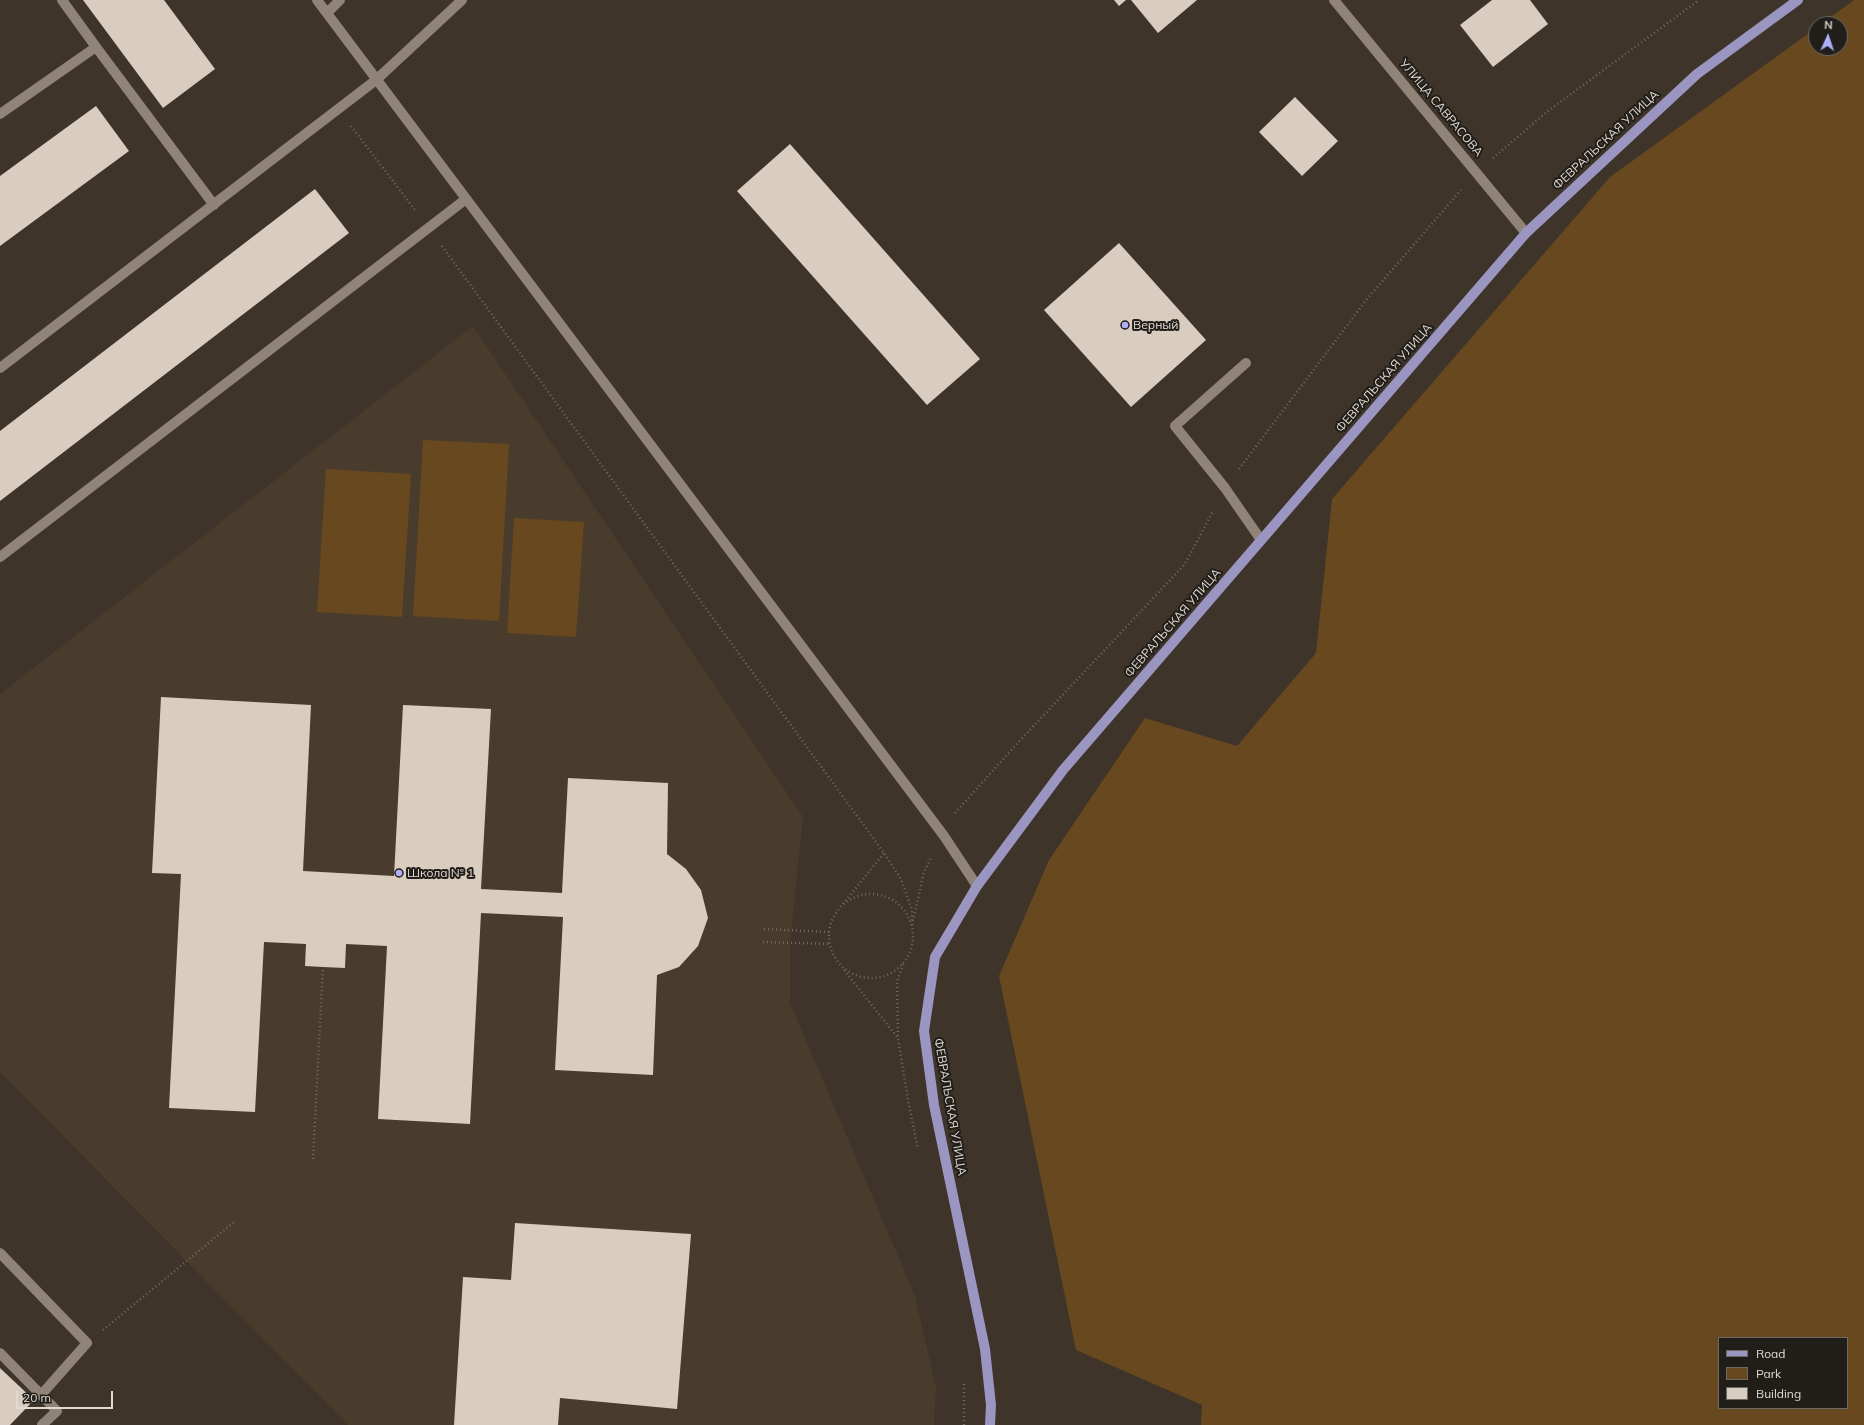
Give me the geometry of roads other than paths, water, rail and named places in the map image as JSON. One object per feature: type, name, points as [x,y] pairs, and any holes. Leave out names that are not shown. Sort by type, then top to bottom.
[{"type":"main road","name":"ФЕВРАЛЬСКАЯ УЛИЦА","points":[[990,1425],[991,1405],[985,1349],[934,1105],[924,1031],[935,957],[977,886],[1063,770],[1526,233],[1697,74],[1798,0]]},
{"type":"street","points":[[62,0],[214,205]]},
{"type":"street","points":[[317,0],[944,836],[977,886]]},
{"type":"street","points":[[327,13],[340,0]]},
{"type":"street","points":[[0,368],[376,80],[462,0]]},
{"type":"street","name":"УЛИЦА САВРАСОВА","points":[[1334,0],[1478,172],[1526,233]]},
{"type":"street","points":[[0,114],[96,47]]},
{"type":"street","points":[[0,557],[466,199]]},
{"type":"street","points":[[1246,363],[1175,426],[1225,488],[1262,540]]},
{"type":"street","points":[[0,1253],[87,1343],[41,1394]]},
{"type":"street","points":[[0,1353],[57,1411],[42,1425]]},
{"type":"place","name":"Верный","points":[[1125,325]]},
{"type":"place","name":"Школа № 1","points":[[399,873]]}]
